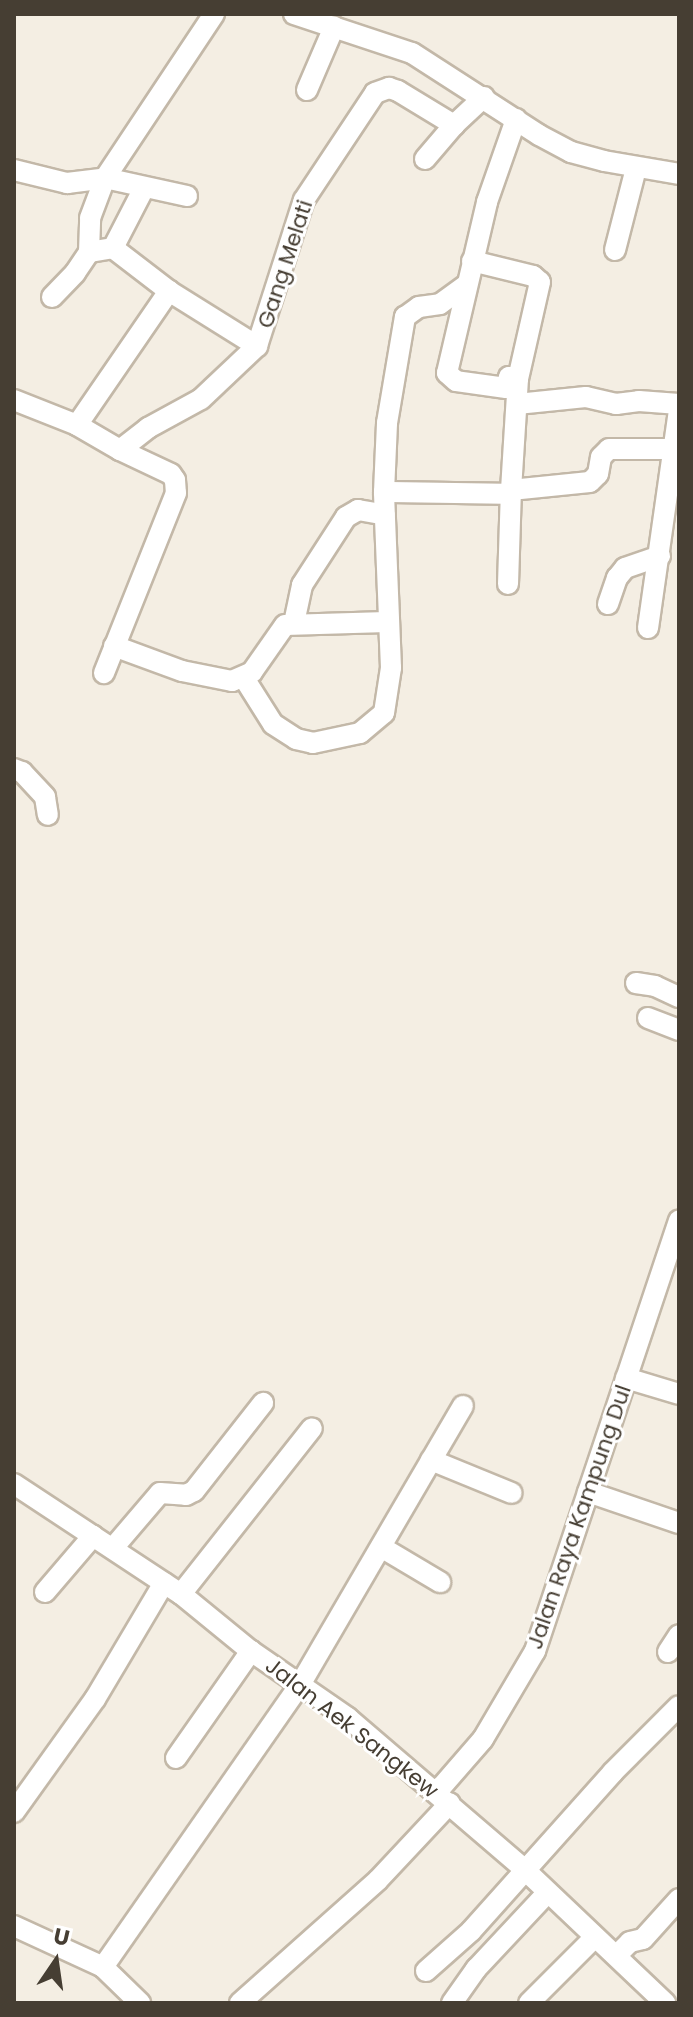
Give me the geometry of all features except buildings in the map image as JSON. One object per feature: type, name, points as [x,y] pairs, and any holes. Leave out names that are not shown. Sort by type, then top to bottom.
[{"type":"street","points":[[52,297],[89,252],[90,218],[105,178],[214,14]]},
{"type":"street","points":[[294,14],[412,53],[571,152],[636,168],[679,174]]},
{"type":"street","points":[[307,90],[334,27]]},
{"type":"street","name":"Gang Melati","points":[[257,346],[304,200],[375,93],[389,88],[398,91],[454,125]]},
{"type":"street","points":[[425,159],[454,125],[484,97]]},
{"type":"street","points":[[516,119],[487,202],[447,373],[456,381],[506,388],[509,377],[518,379]]},
{"type":"street","points":[[615,250],[636,168]]},
{"type":"street","points":[[14,170],[67,183],[105,178],[187,196]]},
{"type":"street","points":[[113,248],[144,188]]},
{"type":"street","points":[[89,252],[113,248],[169,291],[257,346],[201,399],[148,428],[120,450]]},
{"type":"street","points":[[472,261],[533,276],[540,282],[518,379],[510,492],[508,584]]},
{"type":"street","points":[[244,678],[273,724],[296,739],[313,743],[360,733],[384,713],[388,698],[391,640],[387,622],[384,492],[387,423],[405,317],[419,307],[440,304],[465,286]]},
{"type":"street","points":[[77,425],[169,291]]},
{"type":"street","points":[[517,404],[586,397],[616,404],[639,401],[679,404]]},
{"type":"street","points":[[14,400],[77,425],[171,474],[176,493],[104,673]]},
{"type":"street","points":[[648,628],[679,411]]},
{"type":"street","points":[[384,492],[510,492],[590,482],[598,474],[601,457],[609,449],[673,449]]},
{"type":"street","points":[[294,623],[302,585],[346,517],[358,510],[385,515]]},
{"type":"street","points":[[608,604],[617,578],[625,568],[660,556]]},
{"type":"street","points":[[244,678],[285,625],[387,622]]},
{"type":"street","points":[[114,646],[205,678],[244,678]]},
{"type":"street","points":[[14,769],[22,772],[45,797],[48,815]]},
{"type":"street","points":[[636,983],[655,986],[679,997]]},
{"type":"street","points":[[648,1018],[679,1030]]},
{"type":"street","name":"Jalan Raya Kampung Dul","points":[[240,2003],[378,1880],[444,1798],[535,1651],[679,1220]]},
{"type":"street","points":[[626,1378],[679,1394]]},
{"type":"street","points":[[113,1548],[160,1493],[186,1495],[194,1491],[263,1403]]},
{"type":"street","points":[[103,1967],[301,1683],[463,1406]]},
{"type":"street","points":[[14,1812],[172,1588],[312,1428]]},
{"type":"street","points":[[431,1460],[512,1493]]},
{"type":"street","name":"Jalan Aek Sangkew","points":[[14,1484],[172,1588],[251,1651],[301,1683],[444,1798],[617,1955],[665,2003]]},
{"type":"street","points":[[588,1492],[679,1523]]},
{"type":"street","points":[[45,1592],[93,1536]]},
{"type":"street","points":[[381,1547],[440,1582]]},
{"type":"street","points":[[176,1758],[251,1651]]},
{"type":"street","points":[[426,1971],[471,1931],[524,1869],[679,1706]]},
{"type":"street","points":[[452,2003],[476,1969],[548,1892]]},
{"type":"street","points":[[617,1955],[630,1942],[643,1939],[679,1899]]},
{"type":"street","points":[[14,1926],[103,1967],[140,2003]]},
{"type":"street","points":[[471,1931],[476,1969]]},
{"type":"street","points":[[529,2003],[595,1937]]}]
